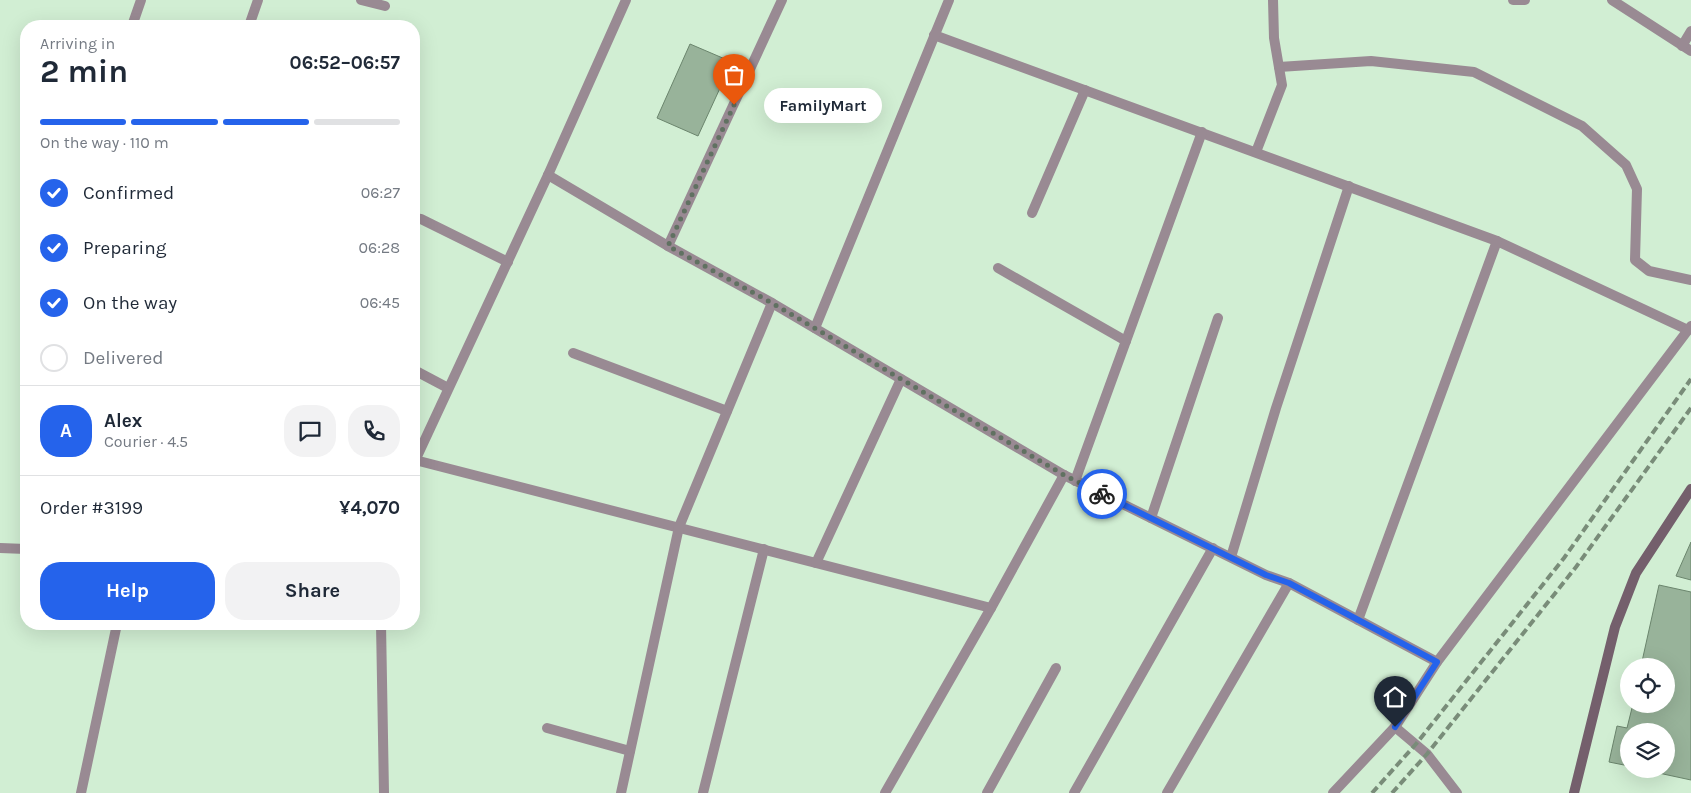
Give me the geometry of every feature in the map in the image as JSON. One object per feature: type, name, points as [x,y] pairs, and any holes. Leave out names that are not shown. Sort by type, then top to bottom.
[{"type":"street","points":[[134,20],[140,0]]},
{"type":"street","points":[[250,20],[258,0]]},
{"type":"street","points":[[361,0],[384,6]]},
{"type":"street","points":[[420,449],[548,175],[626,0]]},
{"type":"street","points":[[668,246],[782,0]]},
{"type":"street","points":[[815,328],[949,0]]},
{"type":"street","points":[[1256,152],[1282,85],[1274,38],[1273,0]]},
{"type":"street","points":[[1513,0],[1525,0]]},
{"type":"street","points":[[1612,0],[1687,48],[1691,31]]},
{"type":"street","points":[[934,35],[1497,241],[1690,328],[1437,662],[1395,727],[1334,793]]},
{"type":"street","points":[[1279,68],[1371,62],[1474,72],[1582,126],[1626,165],[1637,189],[1635,260],[1649,271],[1691,280]]},
{"type":"street","points":[[1032,213],[1085,90]]},
{"type":"street","points":[[1074,480],[1202,132]]},
{"type":"street","points":[[548,175],[668,246],[772,303],[1064,475],[1266,575],[1289,583],[1437,662]]},
{"type":"street","points":[[1231,557],[1276,408],[1349,186]]},
{"type":"street","points":[[420,219],[508,262]]},
{"type":"street","points":[[1358,620],[1497,241]]},
{"type":"street","points":[[998,268],[1126,341]]},
{"type":"street","points":[[621,793],[679,527],[772,303]]},
{"type":"street","points":[[1151,518],[1218,318]]},
{"type":"street","points":[[573,353],[727,410]]},
{"type":"street","points":[[420,373],[448,388]]},
{"type":"street","points":[[816,563],[901,379]]},
{"type":"street","points":[[420,463],[679,527],[991,608]]},
{"type":"street","points":[[886,793],[1064,475]]},
{"type":"street","points":[[1574,793],[1615,627],[1636,572],[1691,489]]},
{"type":"street","points":[[0,548],[20,549]]},
{"type":"street","points":[[1074,793],[1213,548]]},
{"type":"street","points":[[703,793],[764,550]]},
{"type":"street","points":[[1167,793],[1289,583]]},
{"type":"street","points":[[80,793],[116,630]]},
{"type":"street","points":[[382,630],[384,793]]},
{"type":"street","points":[[987,793],[1056,668]]},
{"type":"street","points":[[1395,727],[1427,754],[1457,793]]},
{"type":"street","points":[[547,728],[630,751]]},
{"type":"building","points":[[690,44],[732,62],[698,136],[657,118]]},
{"type":"building","points":[[1691,542],[1691,580],[1676,576]]},
{"type":"building","points":[[1659,585],[1691,592],[1691,780],[1675,777],[1675,723],[1628,723],[1631,713],[1675,713],[1675,658],[1643,658]]},
{"type":"building","points":[[1617,726],[1620,727],[1620,764],[1609,762]]},
{"type":"railway","points":[[1372,793],[1416,744],[1564,558],[1691,379]]},
{"type":"railway","points":[[1392,793],[1427,754],[1576,567],[1691,408]]},
{"type":"way so far","points":[[734,105],[668,246],[772,303],[1064,475],[1102,494]]},
{"type":"place","name":"FamilyMart","points":[[734,105]]},
{"type":"route","points":[[1102,494],[1266,575],[1289,583],[1437,662],[1395,727]]}]
